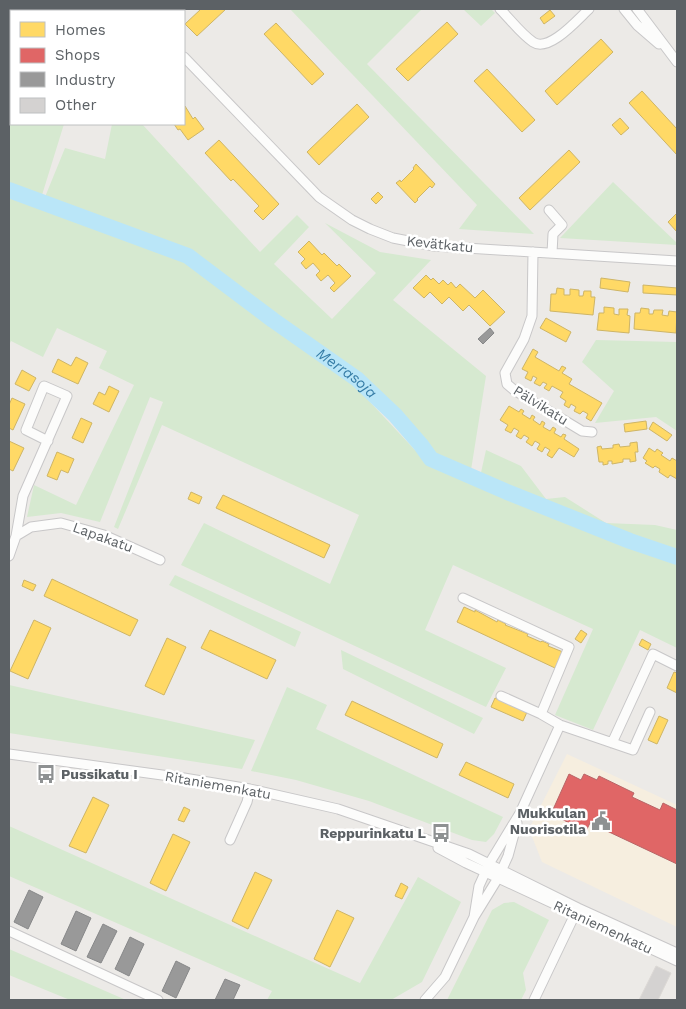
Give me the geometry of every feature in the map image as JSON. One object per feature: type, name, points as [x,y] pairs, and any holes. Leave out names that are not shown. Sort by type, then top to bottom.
[{"type":"street","points":[[500,9],[534,43],[542,44],[554,41],[589,9]]},
{"type":"street","points":[[624,9],[637,24],[670,54]]},
{"type":"street","points":[[637,9],[677,62]]},
{"type":"street","name":"Kevätkatu","points":[[185,58],[319,197],[352,220],[393,238],[416,244],[677,261]]},
{"type":"street","points":[[549,210],[562,225],[553,234],[552,253]]},
{"type":"street","name":"Pälvikatu","points":[[533,252],[532,316],[524,339],[505,373],[507,384],[582,431],[592,432]]},
{"type":"street","points":[[9,556],[16,536],[23,496],[48,441],[67,396],[44,386],[26,430],[48,441]]},
{"type":"street","name":"Lapakatu","points":[[16,536],[31,527],[61,522],[104,535],[160,560]]},
{"type":"street","points":[[463,598],[569,647],[541,714]]},
{"type":"street","points":[[612,743],[653,654],[677,666]]},
{"type":"street","points":[[501,696],[560,725],[633,750],[650,712]]},
{"type":"street","points":[[474,917],[479,886],[487,868],[520,814],[560,725]]},
{"type":"street","name":"Ritaniemenkatu","points":[[9,754],[184,778],[338,809],[422,839],[487,868],[677,961]]},
{"type":"street","points":[[230,840],[247,802],[250,790]]},
{"type":"street","points":[[425,1000],[445,977],[474,917],[500,874],[520,814]]},
{"type":"street","points":[[534,1000],[576,911]]},
{"type":"street","name":"Ritaniemenkatu","points":[[576,911],[677,953]]},
{"type":"street","points":[[9,931],[158,1000]]},
{"type":"shaded area","points":[[567,754],[677,805],[677,927],[542,862],[529,829]]},
{"type":"green space","points":[[290,9],[422,9],[367,64],[534,234],[459,229],[477,205]]},
{"type":"green space","points":[[463,9],[491,9],[495,13],[481,26]]},
{"type":"green space","points":[[10,57],[10,125],[64,125],[38,208],[186,262],[354,385],[428,464],[478,486],[486,450],[521,466],[546,499],[565,497],[606,523],[655,525],[677,530],[677,648],[640,630],[593,730],[555,715],[593,629],[453,565],[425,630],[506,668],[486,707],[181,565],[204,523],[330,584],[359,515],[162,425],[118,529],[114,527],[163,402],[150,397],[100,522],[61,513],[27,517],[34,485],[76,505],[134,385],[99,368],[107,351],[57,328],[43,357],[11,341],[9,345]]},
{"type":"green space","points":[[112,125],[143,125],[260,252],[297,215],[309,227],[274,264],[332,319],[376,273],[325,223],[380,252],[431,260],[393,300],[486,376],[471,470],[433,454],[378,392],[359,375],[189,251],[45,197],[65,148],[105,159]]},
{"type":"green space","points":[[613,182],[677,243],[677,245],[560,238]]},
{"type":"green space","points":[[596,340],[677,342],[677,431],[656,417],[595,423],[614,391],[582,362]]},
{"type":"green space","points":[[175,575],[301,632],[295,647],[169,585]]},
{"type":"green space","points":[[341,650],[483,718],[474,734],[343,669]]},
{"type":"green space","points":[[9,685],[255,740],[242,769],[9,733]]},
{"type":"green space","points":[[287,687],[327,705],[316,729],[503,817],[494,834],[486,842],[472,840],[369,801],[296,780],[251,771]]},
{"type":"green space","points":[[9,826],[360,983],[418,877],[461,902],[422,982],[391,1000],[267,1000],[272,991],[9,876]]},
{"type":"green space","points":[[514,902],[549,920],[523,973],[526,990],[521,1000],[447,1000],[492,910],[504,903]]},
{"type":"green space","points":[[9,949],[126,1000],[70,1000],[9,975]]},
{"type":"building: Homes","points":[[201,9],[226,9],[197,36],[185,24]]},
{"type":"building: Homes","points":[[550,10],[555,16],[544,24],[540,18]]},
{"type":"building: Homes","points":[[447,22],[458,34],[408,81],[396,69]]},
{"type":"building: Homes","points":[[276,23],[324,74],[312,85],[264,34]]},
{"type":"building: Homes","points":[[601,39],[613,52],[557,105],[545,91]]},
{"type":"building: Homes","points":[[487,69],[535,120],[522,132],[474,81]]},
{"type":"building: Homes","points":[[642,91],[677,129],[677,155],[629,103]]},
{"type":"building: Homes","points":[[357,104],[369,117],[319,165],[307,152]]},
{"type":"building: Homes","points":[[185,106],[193,119],[195,117],[204,129],[188,140],[180,129],[178,130],[175,125],[185,125]]},
{"type":"building: Homes","points":[[620,118],[629,128],[621,135],[612,125]]},
{"type":"building: Homes","points":[[219,140],[279,204],[263,220],[254,211],[259,206],[233,179],[231,181],[205,153]]},
{"type":"building: Homes","points":[[569,150],[580,162],[530,210],[519,198]]},
{"type":"building: Homes","points":[[416,164],[435,184],[432,188],[430,186],[415,203],[396,183],[400,180],[401,182],[414,169]]},
{"type":"building: Homes","points":[[378,192],[383,197],[376,204],[371,199]]},
{"type":"building: Homes","points":[[677,213],[677,232],[668,222]]},
{"type":"building: Homes","points":[[309,241],[322,255],[324,253],[351,276],[334,292],[330,288],[335,283],[328,275],[321,281],[316,275],[320,271],[313,263],[306,269],[301,263],[305,259],[298,252]]},
{"type":"building: Homes","points":[[426,275],[431,280],[433,278],[439,284],[443,280],[448,285],[451,282],[456,288],[460,284],[475,298],[483,290],[505,312],[490,326],[469,305],[463,311],[449,297],[442,304],[430,292],[424,298],[413,288]]},
{"type":"building: Homes","points":[[601,278],[630,282],[628,292],[600,288]]},
{"type":"building: Homes","points":[[643,285],[677,288],[677,295],[643,293]]},
{"type":"building: Homes","points":[[557,288],[564,289],[564,295],[570,295],[570,289],[579,290],[579,296],[583,296],[584,291],[591,291],[591,297],[595,297],[593,315],[550,311],[551,294],[556,294]]},
{"type":"building: Homes","points":[[604,307],[614,308],[614,314],[619,315],[619,309],[628,309],[627,315],[630,316],[629,333],[597,330],[599,313],[604,313]]},
{"type":"building: Homes","points":[[641,308],[649,309],[649,314],[653,314],[654,310],[663,310],[662,315],[668,316],[669,311],[677,312],[676,333],[634,329],[635,313],[640,313]]},
{"type":"building: Homes","points":[[546,318],[571,332],[566,342],[540,328]]},
{"type":"building: Homes","points":[[533,349],[538,352],[535,357],[559,371],[562,366],[566,368],[562,373],[572,379],[569,384],[602,403],[591,421],[586,418],[588,414],[583,411],[580,414],[574,411],[576,407],[571,404],[569,408],[564,405],[566,401],[560,397],[563,392],[552,386],[549,391],[544,388],[547,384],[543,382],[540,386],[534,383],[537,378],[533,376],[531,381],[525,378],[528,372],[522,369]]},
{"type":"building: Homes","points":[[76,357],[88,363],[78,384],[52,372],[58,359],[71,366]]},
{"type":"building: Homes","points":[[22,370],[36,378],[29,391],[15,384]]},
{"type":"building: Homes","points":[[109,386],[119,391],[109,412],[93,404],[99,392],[105,395]]},
{"type":"building: Homes","points":[[12,398],[25,404],[13,430],[9,428],[9,405]]},
{"type":"building: Homes","points":[[509,406],[519,412],[521,409],[524,411],[522,414],[530,419],[532,415],[535,417],[533,420],[540,425],[542,421],[545,423],[543,427],[550,431],[553,427],[556,429],[554,433],[561,437],[563,434],[566,435],[564,439],[579,449],[574,457],[559,448],[552,458],[547,455],[550,450],[545,447],[542,452],[537,449],[540,444],[535,441],[532,446],[526,442],[529,438],[524,435],[521,439],[516,436],[519,431],[514,428],[511,433],[505,430],[508,425],[500,420]]},
{"type":"building: Homes","points":[[81,418],[92,423],[83,443],[72,438]]},
{"type":"building: Homes","points":[[646,421],[647,429],[625,432],[624,424]]},
{"type":"building: Homes","points":[[653,422],[672,435],[667,441],[649,429]]},
{"type":"building: Homes","points":[[9,441],[24,448],[13,471],[9,469]]},
{"type":"building: Homes","points":[[637,442],[638,452],[635,452],[636,461],[630,462],[630,459],[623,459],[623,462],[612,464],[612,461],[608,461],[608,464],[603,465],[603,462],[599,462],[597,447],[601,446],[602,449],[613,448],[613,445],[619,444],[620,447],[630,446],[630,443]]},
{"type":"building: Homes","points":[[649,448],[655,452],[657,449],[663,453],[661,455],[670,461],[672,458],[677,461],[677,479],[670,475],[668,478],[659,472],[660,469],[655,466],[653,468],[645,463],[647,461],[643,458]]},
{"type":"building: Homes","points":[[57,452],[74,459],[68,473],[61,470],[57,480],[47,476]]},
{"type":"building: Homes","points":[[191,492],[202,497],[199,504],[188,499]]},
{"type":"building: Homes","points":[[223,495],[330,545],[324,558],[216,508]]},
{"type":"building: Homes","points":[[52,579],[138,620],[130,636],[44,596]]},
{"type":"building: Homes","points":[[24,580],[36,585],[33,591],[22,586]]},
{"type":"building: Homes","points":[[464,607],[475,612],[475,610],[497,622],[498,620],[505,625],[528,634],[527,636],[549,644],[548,646],[563,652],[555,668],[457,622]]},
{"type":"building: Homes","points":[[34,620],[51,628],[28,679],[10,671]]},
{"type":"building: Homes","points":[[210,630],[276,660],[267,679],[201,648]]},
{"type":"building: Homes","points":[[581,630],[587,634],[581,643],[575,639]]},
{"type":"building: Homes","points":[[167,638],[186,647],[164,695],[145,686]]},
{"type":"building: Homes","points":[[642,639],[651,644],[648,650],[639,645]]},
{"type":"building: Homes","points":[[674,672],[677,673],[677,693],[667,688]]},
{"type":"building: Homes","points":[[495,698],[527,712],[523,721],[491,707]]},
{"type":"building: Homes","points":[[352,701],[443,744],[437,758],[345,715]]},
{"type":"building: Homes","points":[[659,716],[668,720],[657,744],[648,740]]},
{"type":"building: Homes","points":[[466,762],[514,784],[508,798],[459,775]]},
{"type":"building: Homes","points":[[93,797],[109,805],[86,853],[69,846]]},
{"type":"building: Homes","points":[[184,807],[190,810],[184,822],[178,820]]},
{"type":"building: Homes","points":[[173,834],[190,842],[166,891],[150,883]]},
{"type":"building: Homes","points":[[255,872],[272,880],[248,929],[232,921]]},
{"type":"building: Homes","points":[[401,883],[408,887],[402,899],[395,896]]},
{"type":"building: Homes","points":[[337,910],[354,918],[330,967],[314,959]]},
{"type":"building: Shops","points":[[569,774],[581,780],[584,774],[597,780],[599,776],[634,793],[632,797],[660,810],[663,803],[677,810],[677,864],[590,823],[586,831],[551,814]]},
{"type":"building: Industry","points":[[490,328],[494,333],[483,344],[478,339]]},
{"type":"building: Industry","points":[[29,890],[43,897],[28,929],[14,922]]},
{"type":"building: Industry","points":[[76,911],[91,918],[76,951],[61,944]]},
{"type":"building: Industry","points":[[103,924],[117,931],[101,963],[87,957]]},
{"type":"building: Industry","points":[[130,937],[144,944],[129,976],[115,969]]},
{"type":"building: Industry","points":[[176,961],[190,968],[176,998],[162,991]]},
{"type":"building: Industry","points":[[225,979],[240,985],[233,1000],[215,1000]]},
{"type":"building: Other","points":[[656,966],[671,973],[658,1000],[639,1000]]},
{"type":"waterway","name":"Merrasoja","points":[[9,190],[188,256],[273,320],[357,379],[395,415],[431,459],[507,492],[630,541],[677,557]]},
{"type":"place","name":"Pussikatu I","points":[[46,774]]},
{"type":"place","name":"Mukkulan Nuorisotila","points":[[601,821]]},
{"type":"place","name":"Reppurinkatu L","points":[[441,833]]}]
